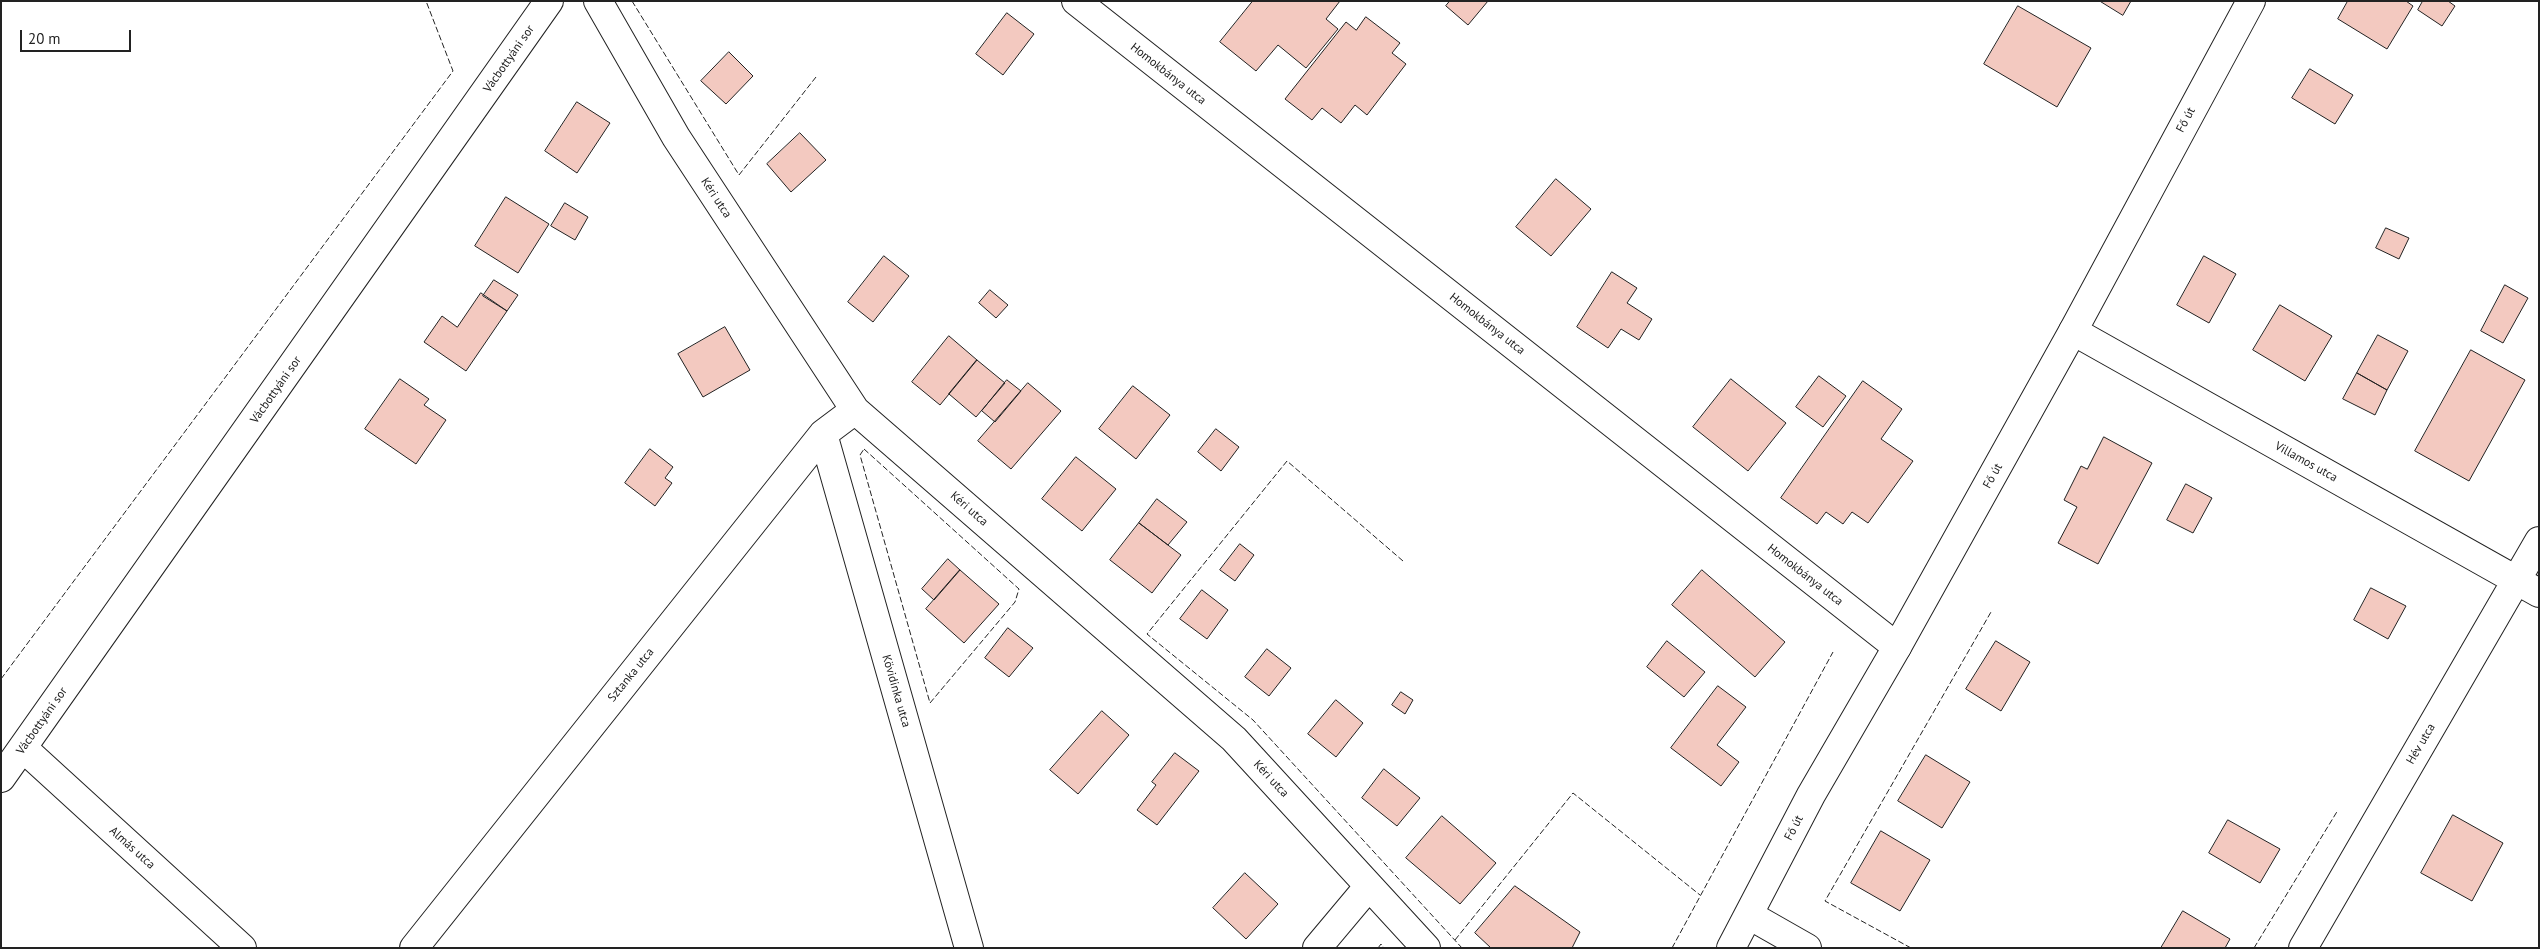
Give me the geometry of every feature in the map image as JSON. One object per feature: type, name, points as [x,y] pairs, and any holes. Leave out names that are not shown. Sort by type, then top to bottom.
[{"type":"street","name":"Vácbottyáni sor","points":[[1,778],[549,1]]},
{"type":"street","name":"Kéri utca","points":[[598,1],[676,137],[855,410],[1234,739],[1426,948]]},
{"type":"street","name":"Homokbánya utca","points":[[1076,1],[1897,647]]},
{"type":"street","name":"Fő út","points":[[1731,948],[1811,795],[1897,647],[2073,331],[2251,1]]},
{"type":"street","name":"Villamos utca","points":[[2073,331],[2527,587]]},
{"type":"street","name":"Sztanka utca","points":[[414,948],[823,434],[855,410]]},
{"type":"street","name":"Kövidinka utca","points":[[823,434],[970,948]]},
{"type":"street","name":"Hév utca","points":[[2303,948],[2527,587],[2539,541]]},
{"type":"street","name":"Almás utca","points":[[23,748],[242,948]]},
{"type":"street","points":[[1316,948],[1369,886]]},
{"type":"street","points":[[1749,915],[1807,948]]},
{"type":"building","points":[[1253,1],[1340,1],[1326,19],[1338,29],[1306,68],[1278,45],[1256,71],[1220,42]]},
{"type":"building","points":[[1450,1],[1488,1],[1468,25],[1446,6]]},
{"type":"building","points":[[2100,1],[2131,1],[2123,15]]},
{"type":"building","points":[[2348,1],[2406,1],[2413,6],[2387,49],[2338,19]]},
{"type":"building","points":[[2423,1],[2448,1],[2455,6],[2442,26],[2418,10]]},
{"type":"building","points":[[2018,6],[2091,48],[2057,107],[1984,64]]},
{"type":"building","points":[[1007,13],[1034,34],[1003,75],[976,54]]},
{"type":"building","points":[[1366,17],[1400,43],[1392,53],[1406,64],[1367,115],[1355,105],[1341,123],[1322,108],[1312,120],[1285,99],[1346,22],[1356,30]]},
{"type":"building","points":[[729,52],[753,76],[726,104],[701,81]]},
{"type":"building","points":[[2310,69],[2353,95],[2335,124],[2292,98]]},
{"type":"building","points":[[577,102],[610,123],[577,173],[545,151]]},
{"type":"building","points":[[800,133],[826,160],[791,192],[767,164]]},
{"type":"building","points":[[1556,179],[1591,209],[1551,256],[1516,227]]},
{"type":"building","points":[[506,197],[549,224],[518,273],[475,246]]},
{"type":"building","points":[[565,203],[588,217],[575,240],[551,226]]},
{"type":"building","points":[[2386,228],[2409,238],[2399,259],[2376,248]]},
{"type":"building","points":[[884,256],[909,276],[873,322],[848,302]]},
{"type":"building","points":[[2204,256],[2236,274],[2209,323],[2177,305]]},
{"type":"building","points":[[1612,272],[1637,288],[1627,303],[1652,319],[1639,340],[1621,329],[1608,348],[1577,327]]},
{"type":"building","points":[[494,280],[518,295],[507,311],[483,296]]},
{"type":"building","points":[[2505,285],[2528,298],[2503,343],[2481,331]]},
{"type":"building","points":[[990,290],[1008,305],[996,318],[979,303]]},
{"type":"building","points":[[481,293],[507,311],[466,371],[424,342],[442,316],[457,327]]},
{"type":"building","points":[[2280,305],[2332,336],[2305,381],[2253,350]]},
{"type":"building","points":[[725,327],[750,370],[703,397],[678,354]]},
{"type":"building","points":[[2378,335],[2408,351],[2387,390],[2357,373]]},
{"type":"building","points":[[949,336],[977,360],[940,405],[912,382]]},
{"type":"building","points":[[2471,350],[2525,380],[2469,481],[2415,451]]},
{"type":"building","points":[[977,360],[1005,383],[976,417],[949,394]]},
{"type":"building","points":[[2357,373],[2387,390],[2375,415],[2343,399]]},
{"type":"building","points":[[1819,376],[1846,396],[1823,427],[1796,407]]},
{"type":"building","points":[[400,379],[429,399],[424,405],[446,420],[416,464],[365,429]]},
{"type":"building","points":[[1731,379],[1786,423],[1748,471],[1693,427]]},
{"type":"building","points":[[1007,380],[1021,391],[995,422],[982,411]]},
{"type":"building","points":[[1863,381],[1902,409],[1881,439],[1913,461],[1868,523],[1852,512],[1843,524],[1826,512],[1817,524],[1781,498]]},
{"type":"building","points":[[1028,383],[1061,411],[1011,469],[978,441]]},
{"type":"building","points":[[1133,386],[1170,415],[1136,459],[1099,429]]},
{"type":"building","points":[[1216,429],[1239,447],[1221,471],[1198,452]]},
{"type":"building","points":[[2104,437],[2152,463],[2098,564],[2058,543],[2077,507],[2064,500],[2081,466],[2087,469]]},
{"type":"building","points":[[650,449],[673,467],[665,478],[672,483],[655,506],[625,483]]},
{"type":"building","points":[[1076,457],[1116,489],[1082,531],[1042,499]]},
{"type":"building","points":[[2186,484],[2212,498],[2193,533],[2167,520]]},
{"type":"building","points":[[1157,499],[1187,522],[1168,545],[1139,523]]},
{"type":"building","points":[[1139,523],[1181,555],[1152,593],[1110,560]]},
{"type":"building","points":[[1240,544],[1254,555],[1235,581],[1220,570]]},
{"type":"building","points":[[948,559],[960,570],[934,600],[922,589]]},
{"type":"building","points":[[960,570],[999,604],[964,643],[926,609]]},
{"type":"building","points":[[1702,570],[1785,642],[1755,677],[1672,605]]},
{"type":"building","points":[[2371,588],[2406,606],[2388,639],[2354,620]]},
{"type":"building","points":[[1202,590],[1228,610],[1207,639],[1180,619]]},
{"type":"building","points":[[1008,628],[1033,648],[1009,677],[985,658]]},
{"type":"building","points":[[1667,641],[1705,672],[1684,697],[1647,667]]},
{"type":"building","points":[[1996,641],[2030,662],[2001,711],[1966,689]]},
{"type":"building","points":[[1267,649],[1291,668],[1269,696],[1245,677]]},
{"type":"building","points":[[1718,686],[1746,707],[1717,745],[1739,762],[1721,786],[1671,748]]},
{"type":"building","points":[[1401,692],[1413,700],[1405,714],[1392,705]]},
{"type":"building","points":[[1336,700],[1363,723],[1336,757],[1308,734]]},
{"type":"building","points":[[1102,711],[1129,735],[1078,794],[1050,770]]},
{"type":"building","points":[[1175,753],[1199,771],[1157,825],[1137,810],[1156,785],[1152,782]]},
{"type":"building","points":[[1926,755],[1970,782],[1942,828],[1898,801]]},
{"type":"building","points":[[1384,769],[1420,798],[1397,826],[1362,798]]},
{"type":"building","points":[[2453,815],[2503,843],[2472,901],[2421,873]]},
{"type":"building","points":[[1442,816],[1496,863],[1460,904],[1406,858]]},
{"type":"building","points":[[2228,820],[2280,849],[2260,883],[2209,853]]},
{"type":"building","points":[[1881,831],[1930,860],[1900,911],[1851,883]]},
{"type":"building","points":[[1245,873],[1278,904],[1246,939],[1213,908]]},
{"type":"building","points":[[1515,886],[1580,932],[1572,948],[1491,948],[1475,933]]},
{"type":"building","points":[[2183,911],[2230,939],[2225,948],[2161,948]]},
{"type":"fence","points":[[1,679],[453,71],[426,1]]},
{"type":"fence","points":[[632,1],[739,175],[816,77]]},
{"type":"fence","points":[[864,449],[1019,589],[1015,602],[930,703],[860,455],[864,449]]},
{"type":"fence","points":[[1403,561],[1287,461],[1147,634],[1253,720],[1462,948]]},
{"type":"fence","points":[[1911,948],[1825,901],[1991,612]]},
{"type":"fence","points":[[1672,948],[1833,652]]},
{"type":"fence","points":[[1455,940],[1573,793],[1700,895]]},
{"type":"fence","points":[[2254,948],[2338,810]]},
{"type":"fence","points":[[1378,948],[1381,944],[1384,948]]}]
